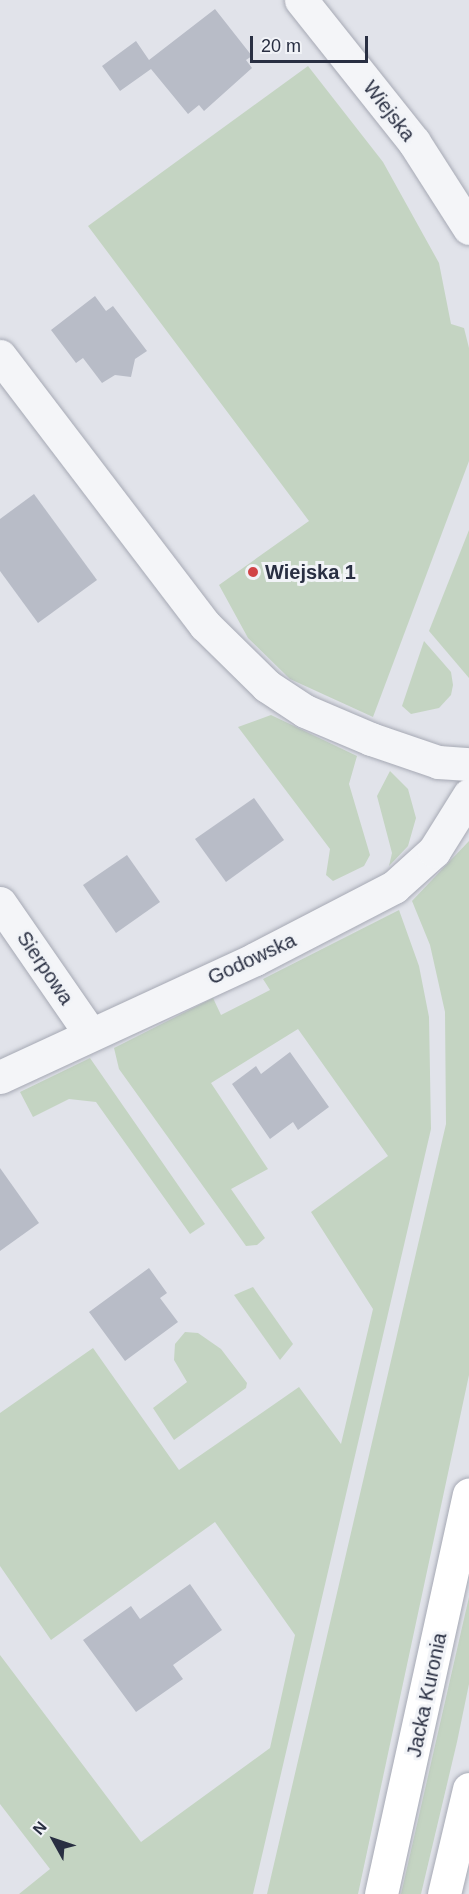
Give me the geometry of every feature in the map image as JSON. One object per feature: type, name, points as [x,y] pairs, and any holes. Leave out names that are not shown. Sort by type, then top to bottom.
[{"type":"main road","name":"Jacka Kuronia","points":[[381,1894],[469,1495]]},
{"type":"main road","points":[[444,1894],[469,1789]]},
{"type":"street","name":"Wiejska","points":[[301,0],[414,142],[469,228]]},
{"type":"street","points":[[0,356],[205,625],[267,686],[305,711],[384,744],[438,762],[469,764]]},
{"type":"street","name":"Godowska","points":[[0,1077],[89,1032],[255,959],[394,887],[434,850],[469,795]]},
{"type":"street","name":"Sierpowa","points":[[0,903],[89,1032]]},
{"type":"green space","points":[[308,66],[383,162],[439,263],[451,324],[464,328],[469,348],[469,461],[373,717],[290,679],[248,638],[219,585],[309,521],[88,226]]},
{"type":"green space","points":[[469,530],[469,678],[429,631]]},
{"type":"green space","points":[[424,641],[451,672],[453,685],[451,695],[439,708],[411,714],[402,706]]},
{"type":"green space","points":[[271,715],[357,756],[349,784],[370,855],[364,866],[333,881],[326,875],[330,849],[238,727]]},
{"type":"green space","points":[[390,771],[408,789],[416,818],[408,846],[389,866],[392,853],[377,796]]},
{"type":"green space","points":[[469,841],[469,1375],[358,1894],[267,1894],[446,1124],[445,1012],[430,945],[412,901]]},
{"type":"green space","points":[[399,910],[419,966],[429,1017],[431,1129],[253,1894],[19,1894],[50,1869],[0,1804],[0,1655],[141,1842],[270,1748],[295,1635],[215,1522],[51,1640],[0,1566],[0,1413],[93,1348],[179,1470],[299,1387],[341,1444],[373,1309],[311,1212],[388,1156],[298,1029],[211,1083],[268,1169],[231,1189],[265,1238],[257,1245],[246,1246],[119,1069],[114,1048],[213,998],[221,1015],[270,990],[263,979]]},
{"type":"green space","points":[[90,1058],[205,1224],[190,1234],[96,1102],[69,1099],[33,1117],[20,1092]]},
{"type":"green space","points":[[253,1287],[293,1344],[280,1360],[234,1295]]},
{"type":"green space","points":[[185,1332],[198,1333],[221,1349],[247,1383],[246,1388],[174,1440],[153,1408],[187,1382],[174,1360],[175,1344]]},
{"type":"green space","points":[[469,1597],[469,1684],[457,1742],[421,1894],[401,1894]]},
{"type":"building","points":[[215,9],[252,56],[246,60],[252,68],[204,111],[199,105],[188,114],[151,69],[120,91],[102,66],[136,41],[149,60]]},
{"type":"building","points":[[95,296],[106,311],[113,306],[147,351],[135,359],[131,377],[115,375],[102,383],[83,358],[76,363],[51,330]]},
{"type":"building","points":[[34,494],[97,580],[38,623],[0,571],[0,519]]},
{"type":"building","points":[[254,798],[284,840],[226,882],[195,839]]},
{"type":"building","points":[[127,855],[160,902],[116,933],[83,885]]},
{"type":"building","points":[[290,1052],[329,1107],[298,1130],[293,1122],[270,1139],[232,1084],[256,1066],[261,1074]]},
{"type":"building","points":[[0,1168],[39,1223],[0,1251]]},
{"type":"building","points":[[149,1268],[167,1293],[160,1298],[178,1322],[125,1361],[89,1312]]},
{"type":"building","points":[[190,1584],[222,1630],[173,1665],[183,1679],[136,1712],[83,1640],[131,1606],[140,1619]]},
{"type":"place","name":"Wiejska 1","points":[[253,572]]}]
